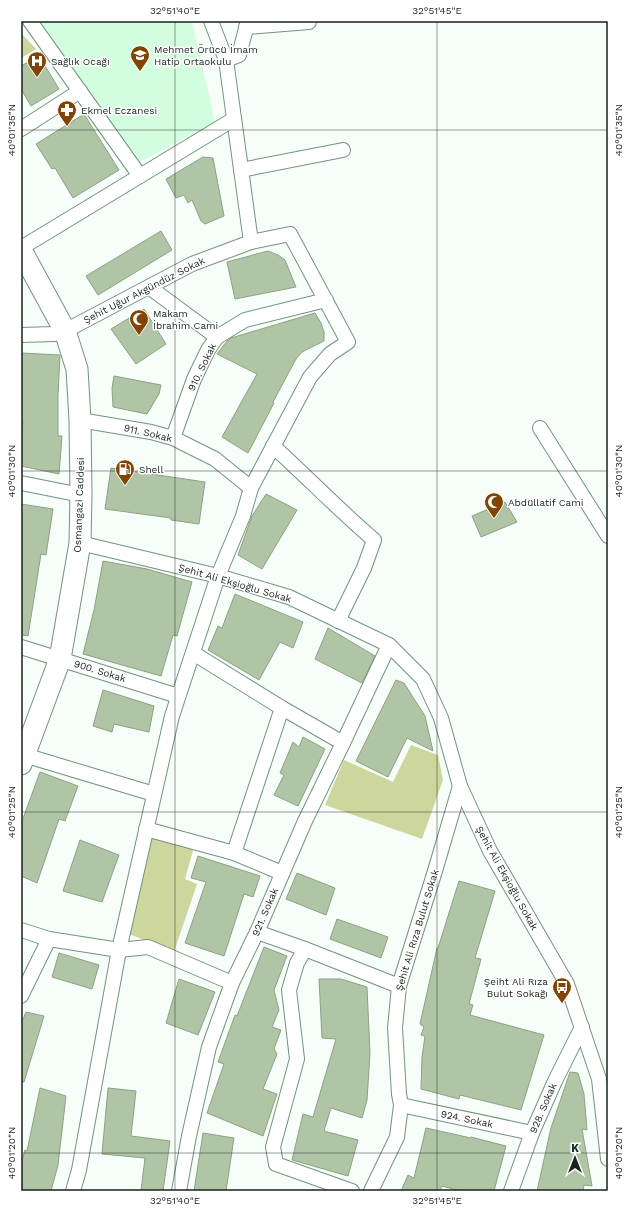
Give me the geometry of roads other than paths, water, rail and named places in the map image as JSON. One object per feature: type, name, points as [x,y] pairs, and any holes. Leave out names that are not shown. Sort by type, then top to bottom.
[{"type":"main road","name":"Osmangazi Caddesi","points":[[21,249],[65,331],[77,370],[80,420],[81,496],[80,543],[60,659],[23,760]]},
{"type":"street","points":[[30,21],[140,176]]},
{"type":"street","points":[[211,21],[226,60],[251,242]]},
{"type":"street","points":[[226,60],[239,55],[247,24],[309,22]]},
{"type":"street","points":[[21,129],[80,91]]},
{"type":"street","points":[[21,249],[234,119]]},
{"type":"street","points":[[241,170],[343,150]]},
{"type":"street","name":"Şehit Uğur Akgündüz Sokak","points":[[21,335],[54,334],[65,331],[192,264],[251,242],[290,234],[326,300]]},
{"type":"street","points":[[149,287],[217,337]]},
{"type":"street","points":[[73,1191],[79,1170],[119,950],[172,716],[218,576],[243,516],[251,488],[310,377],[330,354],[348,342],[326,300]]},
{"type":"street","name":"910. Sokak","points":[[173,438],[194,379],[208,350],[217,337],[245,320],[326,300]]},
{"type":"street","name":"911. Sokak","points":[[80,420],[151,432],[173,438],[214,459],[251,488]]},
{"type":"street","points":[[540,428],[608,536]]},
{"type":"street","points":[[273,446],[314,483],[350,520],[374,540],[364,568],[338,621]]},
{"type":"street","points":[[21,483],[81,496]]},
{"type":"street","name":"Şehit Ali Ekşioğlu Sokak","points":[[80,543],[218,576],[290,597],[389,645],[423,679],[441,718],[460,786],[490,851],[567,984],[599,1079],[608,1159]]},
{"type":"street","name":"921. Sokak","points":[[179,1191],[189,1136],[209,1047],[232,982],[257,932],[305,821],[344,743],[389,645]]},
{"type":"street","name":"900. Sokak","points":[[21,647],[178,696]]},
{"type":"street","points":[[193,653],[282,708],[344,743]]},
{"type":"street","points":[[234,853],[282,708]]},
{"type":"street","points":[[23,760],[154,794]]},
{"type":"street","name":"Şehit Ali Rıza Bulut Sokak","points":[[371,1191],[397,1137],[401,1105],[395,1028],[399,986],[460,786]]},
{"type":"street","points":[[146,829],[234,853],[282,873]]},
{"type":"street","points":[[21,930],[48,939],[119,950],[148,947],[232,982]]},
{"type":"street","points":[[257,932],[399,986]]},
{"type":"street","points":[[21,996],[48,939]]},
{"type":"street","points":[[305,949],[297,963],[289,990],[297,1059],[273,1147],[276,1164],[352,1191]]},
{"type":"street","name":"928. Sokak","points":[[511,1191],[532,1133],[555,1081],[582,1028]]},
{"type":"street","name":"924. Sokak","points":[[401,1105],[532,1133]]},
{"type":"place","name":"Mehmet Örücü İmam Hatip Ortaokulu","points":[[140,72]]},
{"type":"place","name":"Sağlık Ocağı","points":[[37,78]]},
{"type":"place","name":"Ekmel Eczanesi","points":[[67,127]]},
{"type":"place","name":"Makam İbrahim Cami","points":[[139,336]]},
{"type":"place","name":"Shell","points":[[125,486]]},
{"type":"place","name":"Abdüllatif Cami","points":[[494,519]]},
{"type":"place","name":"Şeiht Ali Rıza Bulut Sokağı","points":[[562,1004]]}]
